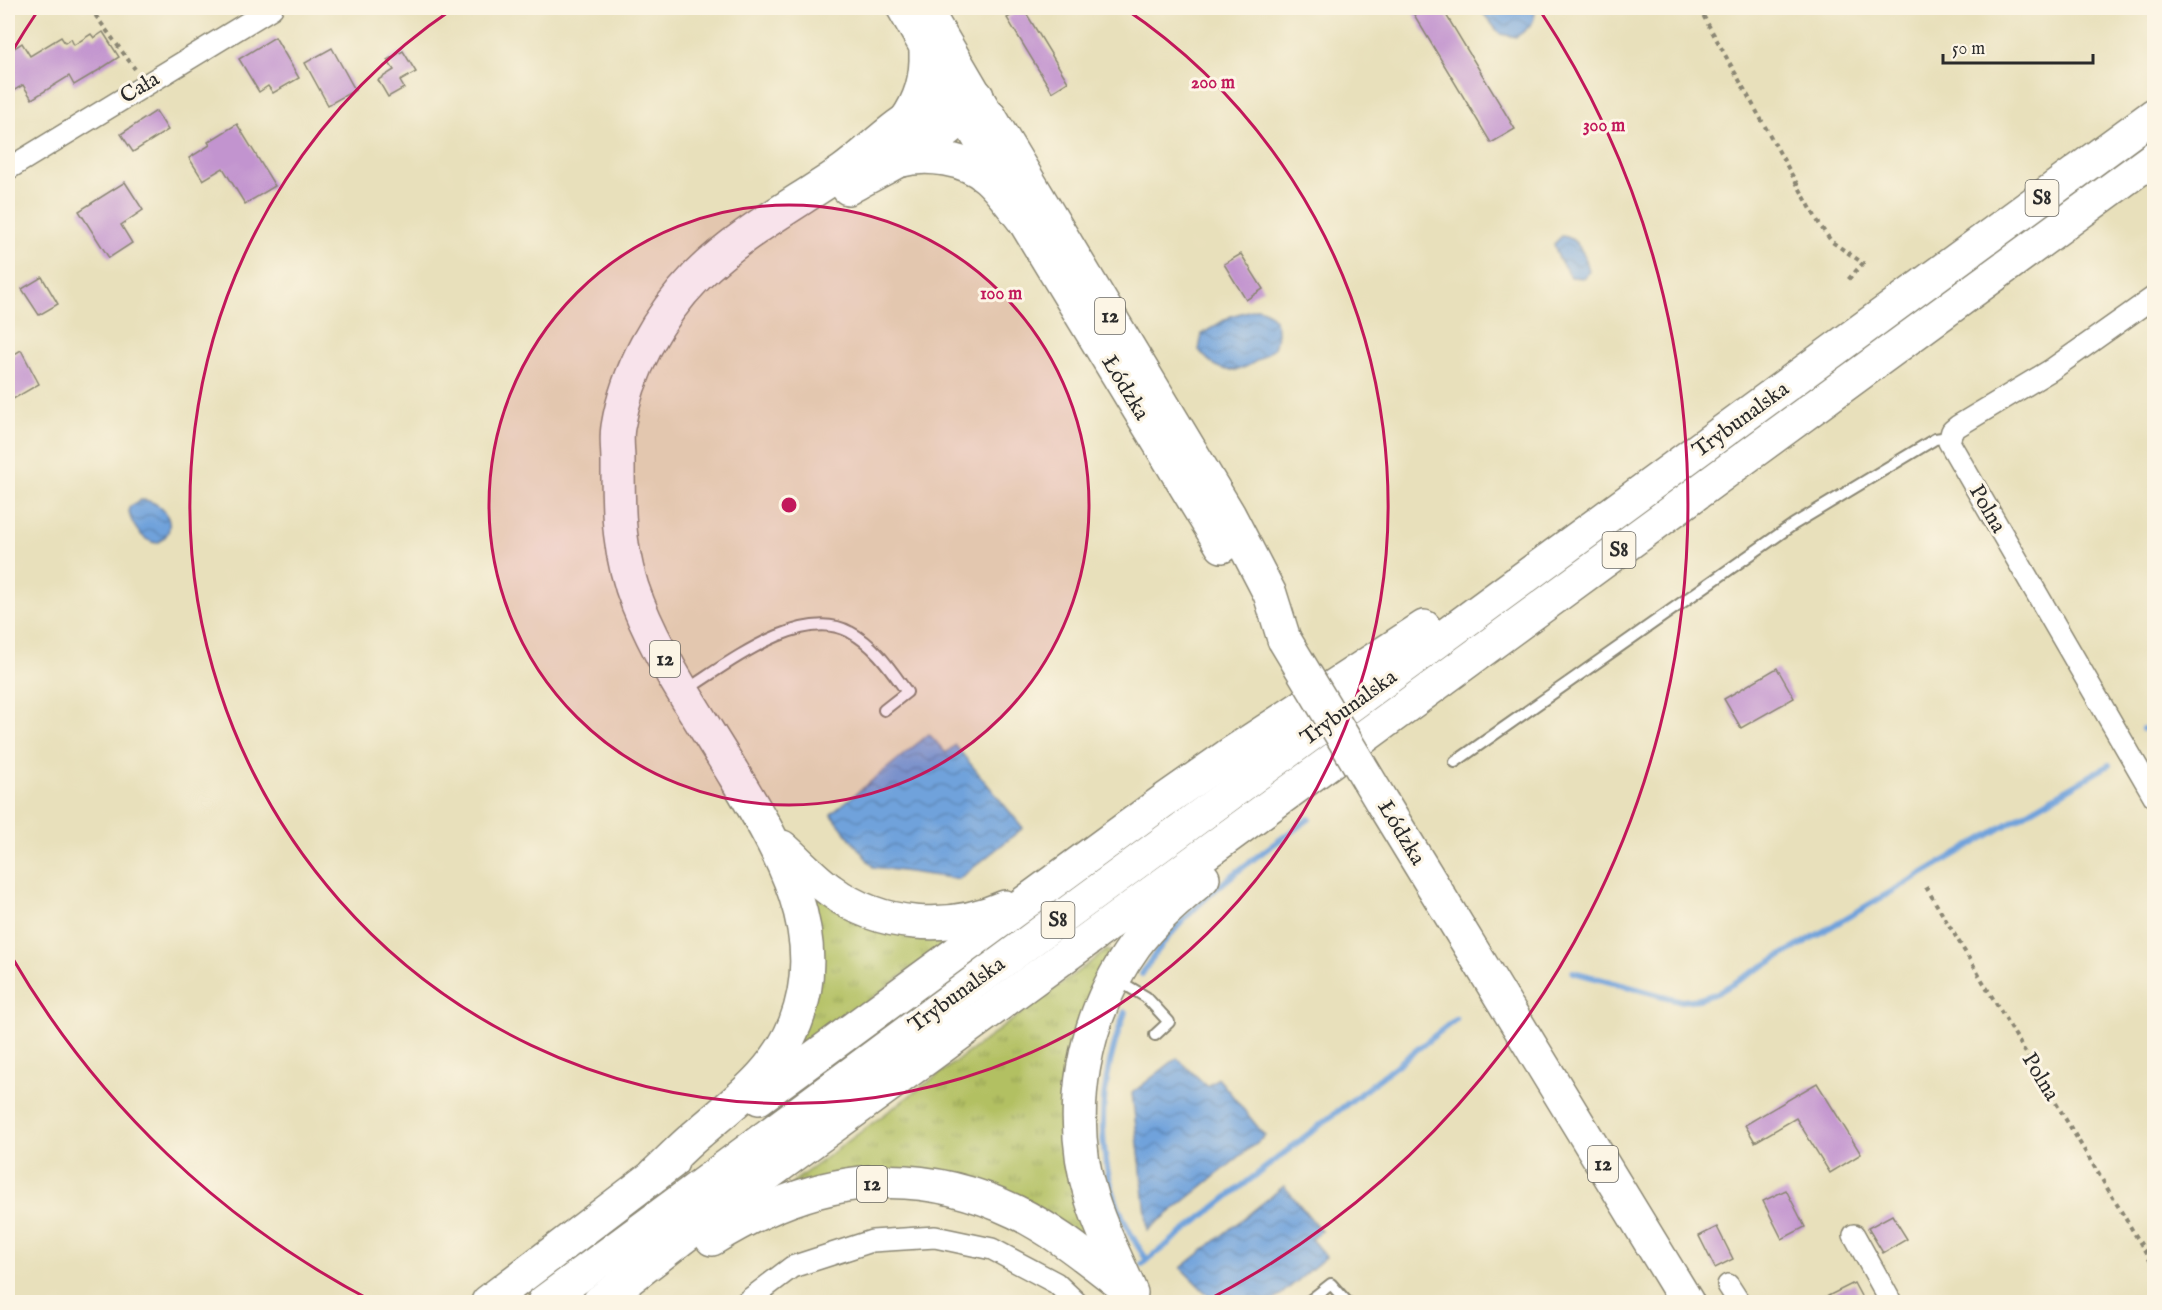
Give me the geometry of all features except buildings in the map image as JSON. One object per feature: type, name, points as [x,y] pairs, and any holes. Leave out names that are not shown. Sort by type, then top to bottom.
[{"type":"main road","name":"Łódzka","points":[[902,8],[926,51],[973,107],[1228,515],[1270,594],[1284,639]]},
{"type":"main road","name":"Łódzka","points":[[926,8],[1025,222],[1182,483],[1250,591],[1284,639],[1687,1302]]},
{"type":"main road","points":[[905,122],[919,99],[924,85],[926,51]]},
{"type":"main road","name":"12","points":[[655,1174],[762,1078],[782,1050],[797,1019],[808,966],[806,933],[796,893],[772,838],[648,628],[628,576],[618,524],[617,431],[634,369],[673,304],[697,276],[726,249],[843,171],[905,122],[929,107],[973,107]]},
{"type":"main road","points":[[891,164],[949,129],[973,107]]},
{"type":"main road","name":"Trybunalska","points":[[544,1302],[2154,115]]},
{"type":"main road","name":"12","points":[[618,460],[653,377],[682,327],[710,289],[736,261],[891,164],[909,159],[931,158],[964,165],[987,177],[1025,222]]},
{"type":"main road","name":"Trybunalska","points":[[604,1299],[712,1215],[2154,158]]},
{"type":"main road","points":[[488,1302],[655,1174],[1232,753],[1477,592],[1575,542]]},
{"type":"main road","points":[[1136,1298],[1092,1200],[1082,1155],[1079,1113],[1087,1049],[1099,1010],[1113,977],[1136,943],[1159,917],[1330,761]]},
{"type":"main road","points":[[772,838],[841,897],[872,913],[905,921],[943,923],[975,917],[1005,907],[1053,883]]},
{"type":"main road","name":"12","points":[[604,1299],[674,1263],[749,1216],[798,1195],[825,1188],[904,1182],[946,1187],[981,1197],[1017,1213],[1066,1243],[1136,1298]]},
{"type":"street","name":"Cała","points":[[8,169],[272,8]]},
{"type":"street","points":[[1950,437],[1958,426],[2051,369],[2154,297]]},
{"type":"street","name":"Polna","points":[[1950,437],[1951,448],[2154,796]]},
{"type":"street","points":[[1854,1235],[1891,1302]]},
{"type":"street","points":[[746,1302],[792,1267],[872,1241],[935,1237],[992,1249],[1056,1282],[1077,1302]]},
{"type":"lane","points":[[1455,762],[1794,524],[1935,440],[1950,437]]},
{"type":"lane","points":[[684,692],[758,645],[788,631],[820,625],[849,631],[875,650],[907,692],[884,710]]},
{"type":"lane","points":[[1113,977],[1146,997],[1168,1022],[1155,1035]]},
{"type":"lane","points":[[1308,1302],[1331,1284],[1347,1302]]},
{"type":"path","points":[[90,8],[146,84]]},
{"type":"path","points":[[1699,8],[1821,227],[1832,242],[1863,263],[1846,282]]},
{"type":"path","name":"Polna","points":[[1926,887],[2154,1266]]},
{"type":"green space","points":[[806,889],[959,933],[804,1049],[798,1044]]},
{"type":"green space","points":[[1107,950],[1114,954],[1092,1004],[1095,1251],[1027,1200],[790,1189],[793,1182]]},
{"type":"water","points":[[1479,8],[1535,8],[1535,13],[1530,25],[1516,37],[1500,34]]},
{"type":"water","points":[[1562,236],[1573,240],[1583,254],[1589,271],[1585,278],[1571,277],[1559,259],[1554,244]]},
{"type":"water","points":[[1258,308],[1270,314],[1277,329],[1274,348],[1264,356],[1245,367],[1227,370],[1218,367],[1199,350],[1202,334],[1231,316]]},
{"type":"water","points":[[141,500],[157,505],[167,517],[168,531],[157,543],[146,539],[133,524],[129,507]]},
{"type":"water","points":[[929,734],[946,753],[955,745],[1023,828],[959,879],[873,867],[831,814]]},
{"type":"water","points":[[1177,1058],[1207,1086],[1218,1078],[1265,1136],[1148,1230],[1132,1093]]},
{"type":"water","points":[[1284,1186],[1321,1231],[1311,1239],[1326,1257],[1272,1302],[1215,1302],[1181,1268]]},
{"type":"waterway","points":[[2143,729],[2154,728]]},
{"type":"waterway","points":[[1573,972],[1682,1001],[1699,999],[1717,993],[2109,765]]},
{"type":"waterway","points":[[1142,974],[1158,950],[1196,907],[1263,852],[1309,819]]},
{"type":"waterway","points":[[1125,1012],[1107,1076],[1103,1108],[1103,1139],[1107,1170],[1116,1201],[1129,1231],[1147,1260]]},
{"type":"waterway","points":[[1142,1264],[1456,1019]]}]
